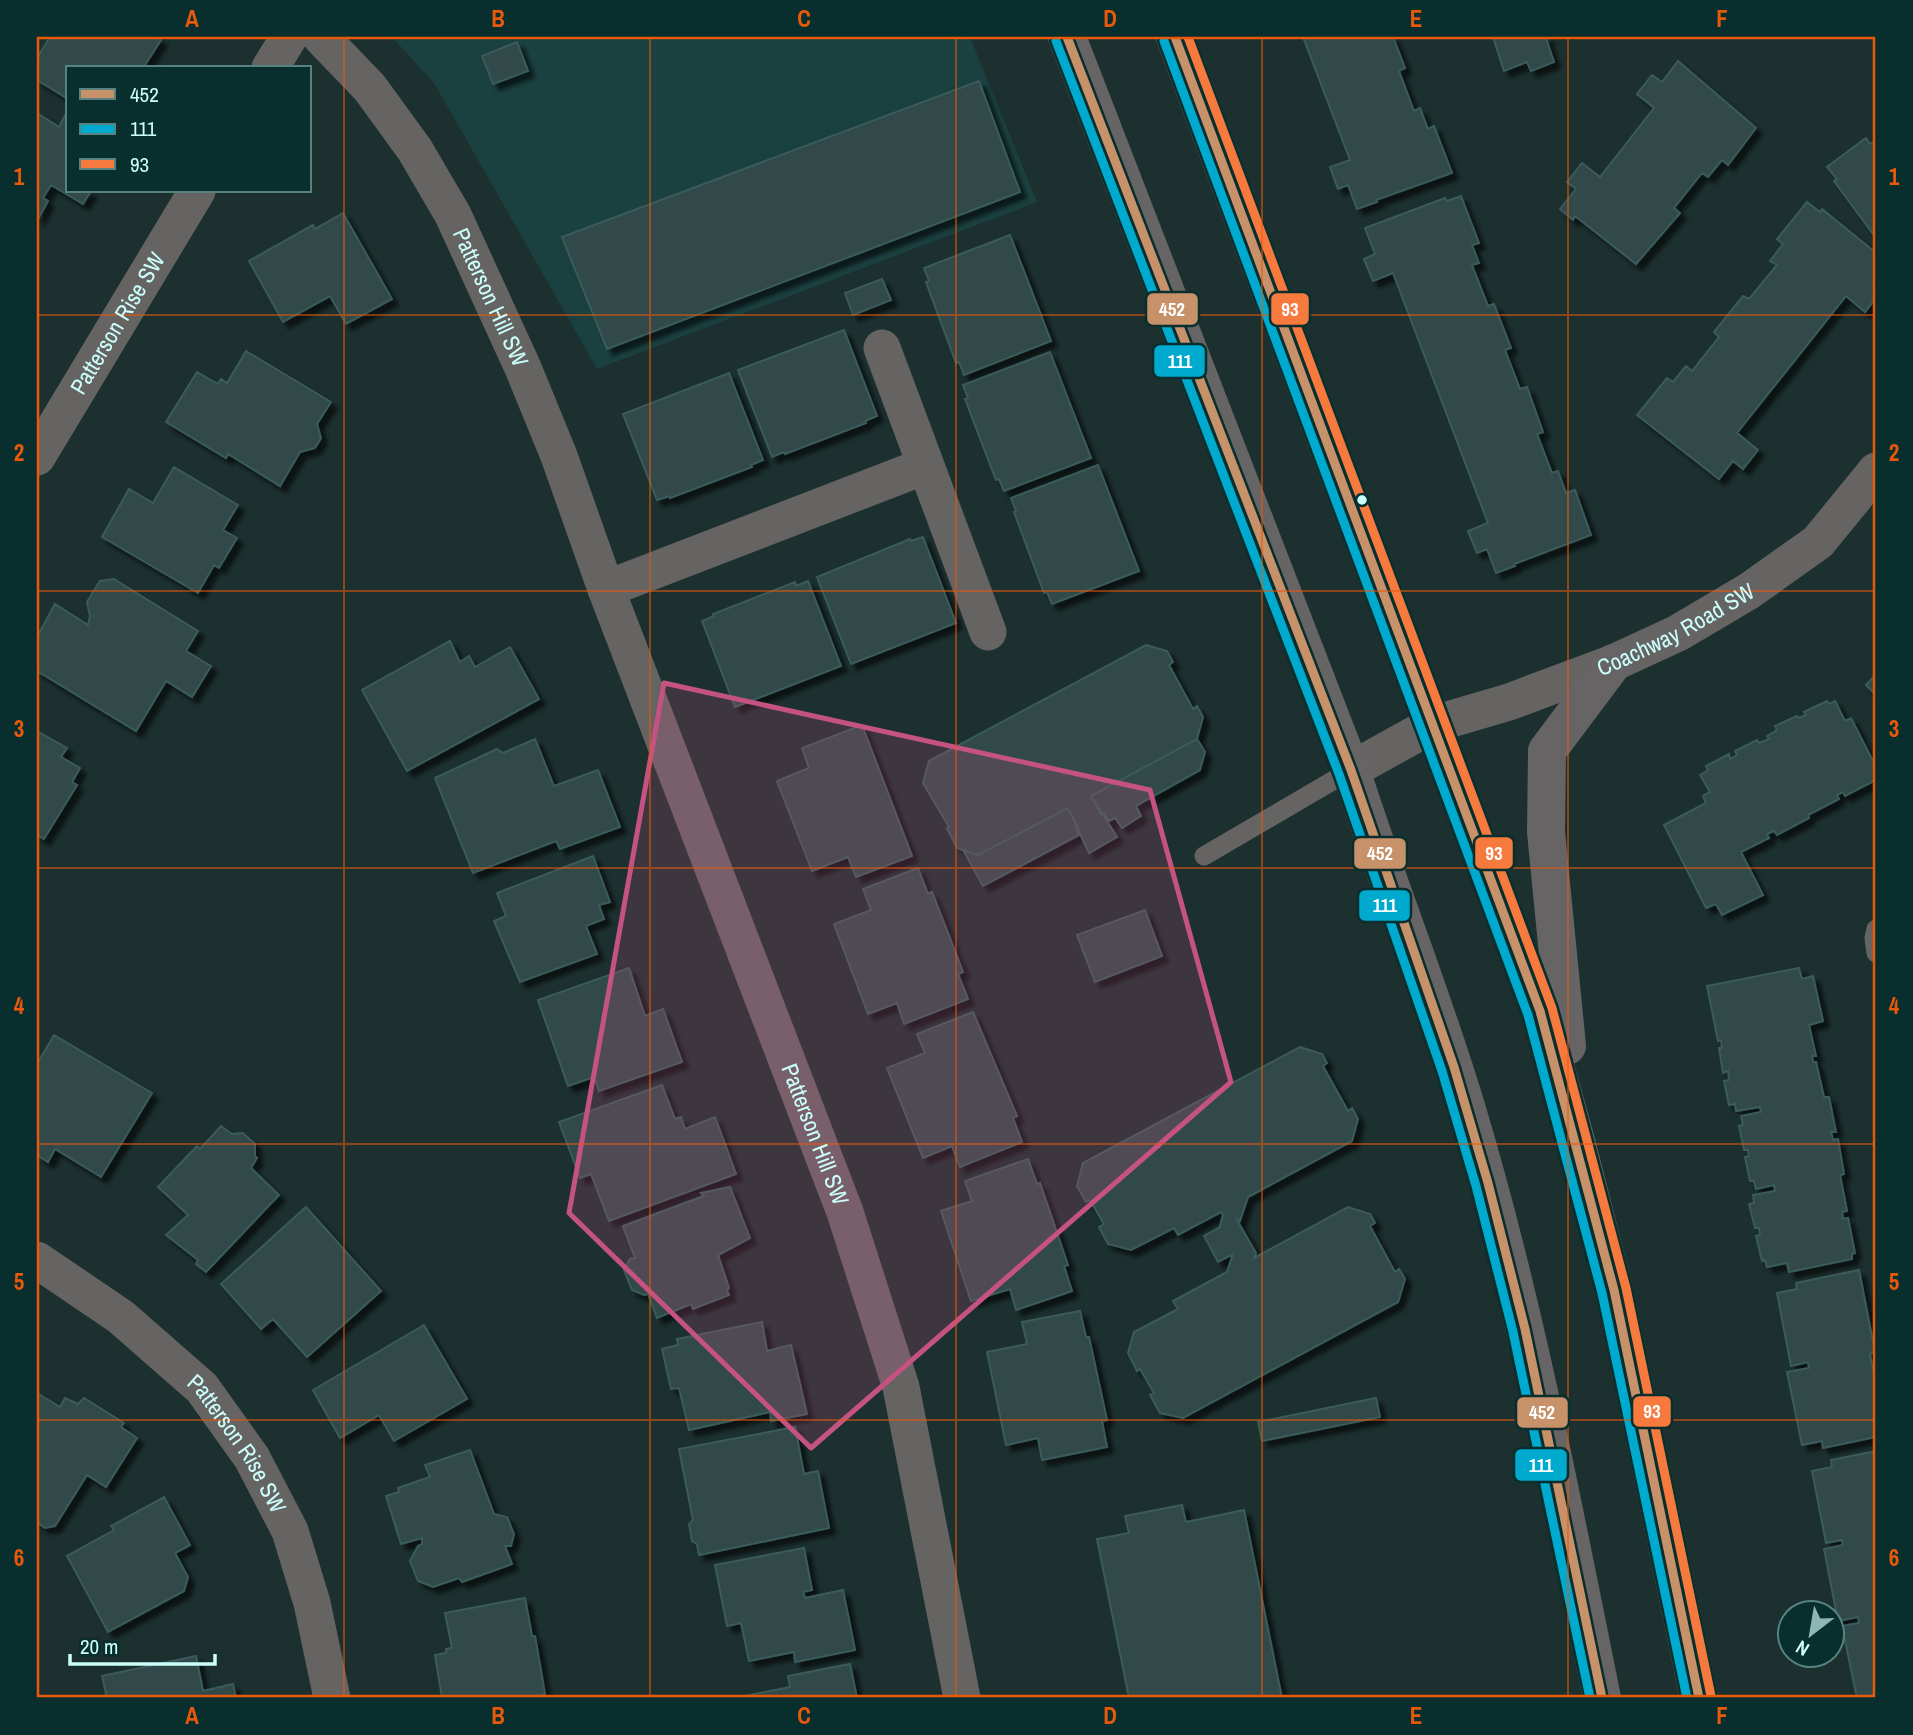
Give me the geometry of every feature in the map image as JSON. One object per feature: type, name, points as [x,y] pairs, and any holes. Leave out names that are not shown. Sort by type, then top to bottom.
[{"type":"main road","points":[[1067,37],[1351,770],[1376,849],[1436,1013],[1495,1210],[1542,1406],[1602,1698]]},
{"type":"main road","points":[[1175,37],[1540,1011],[1614,1290],[1699,1698]]},
{"type":"main road","points":[[1577,1145],[1546,832],[1547,751],[1613,663]]},
{"type":"street","points":[[271,66],[289,37]]},
{"type":"street","name":"Patterson Hill SW","points":[[321,37],[370,88],[415,150],[453,215],[523,368],[559,456],[606,589],[845,1212],[901,1387],[962,1698]]},
{"type":"street","name":"Patterson Rise SW","points":[[37,457],[196,192]]},
{"type":"street","points":[[881,348],[988,632]]},
{"type":"street","points":[[606,589],[925,466]]},
{"type":"street","name":"Coachway Road SW","points":[[1351,770],[1434,724],[1509,702],[1613,663],[1678,633],[1749,591],[1818,542],[1876,471]]},
{"type":"street","name":"Patterson Rise SW","points":[[37,1260],[121,1317],[202,1388],[252,1458],[290,1531],[312,1603],[332,1698]]},
{"type":"lane","points":[[1204,856],[1351,770]]},
{"type":"lane","points":[[1876,929],[1876,953]]},
{"type":"highlighted area","points":[[664,683],[1150,790],[1231,1082],[811,1448],[569,1213]]},
{"type":"shaded area","points":[[392,37],[970,37],[1037,202],[597,369],[434,83]]},
{"type":"building","points":[[50,37],[156,37],[161,40],[144,66],[66,66],[66,98],[37,80],[37,58]]},
{"type":"building","points":[[1303,37],[1393,37],[1405,68],[1399,71],[1414,111],[1420,108],[1428,129],[1434,126],[1452,173],[1357,209],[1348,185],[1338,189],[1330,167],[1350,160]]},
{"type":"building","points":[[1493,37],[1550,37],[1546,38],[1554,62],[1531,71],[1527,62],[1504,71]]},
{"type":"building","points":[[517,42],[528,71],[493,84],[482,56]]},
{"type":"building","points":[[1678,61],[1756,128],[1728,165],[1722,160],[1708,177],[1702,173],[1674,208],[1680,213],[1636,264],[1575,216],[1573,220],[1560,209],[1576,189],[1567,182],[1582,163],[1600,177],[1654,108],[1637,94],[1652,75],[1662,82]]},
{"type":"building","points":[[979,81],[1020,192],[607,349],[562,237]]},
{"type":"building","points":[[37,113],[59,127],[66,114],[66,192],[90,192],[83,204],[51,185],[43,198],[48,201],[37,221]]},
{"type":"building","points":[[1866,138],[1870,144],[1876,140],[1876,238],[1834,181],[1837,179],[1827,167]]},
{"type":"building","points":[[1461,196],[1479,243],[1472,245],[1479,263],[1472,265],[1488,306],[1494,304],[1511,348],[1505,350],[1520,389],[1527,387],[1543,432],[1537,434],[1552,473],[1558,471],[1566,493],[1575,490],[1591,535],[1496,573],[1487,549],[1477,553],[1468,531],[1488,523],[1393,273],[1373,281],[1364,259],[1375,254],[1365,228],[1445,198],[1447,201]]},
{"type":"building","points":[[1807,202],[1820,212],[1822,209],[1876,253],[1876,280],[1873,284],[1876,286],[1876,298],[1865,312],[1846,296],[1737,433],[1758,450],[1743,469],[1733,461],[1719,479],[1637,415],[1667,378],[1673,382],[1686,366],[1692,371],[1719,337],[1714,332],[1743,296],[1749,299],[1777,265],[1770,261],[1783,244],[1777,239]]},
{"type":"building","points":[[343,213],[392,299],[346,324],[330,296],[283,322],[249,261],[313,225],[315,229]]},
{"type":"building","points":[[1010,235],[1051,341],[964,375],[959,362],[956,363],[926,282],[929,281],[924,268]]},
{"type":"building","points":[[882,279],[891,300],[853,315],[845,293]]},
{"type":"building","points":[[844,330],[877,416],[865,421],[866,423],[772,457],[738,370]]},
{"type":"building","points":[[246,351],[331,402],[317,424],[321,438],[315,448],[300,452],[280,486],[228,454],[226,458],[166,422],[197,372],[218,384],[221,379],[227,383]]},
{"type":"building","points":[[1050,352],[1091,458],[1004,491],[999,479],[996,480],[965,399],[968,398],[963,385]]},
{"type":"building","points":[[729,373],[763,460],[751,465],[752,467],[670,498],[657,500],[623,414]]},
{"type":"building","points":[[1098,465],[1139,571],[1052,604],[1047,592],[1044,593],[1011,498]]},
{"type":"building","points":[[174,467],[238,505],[223,530],[237,538],[219,568],[214,565],[198,593],[102,537],[129,489],[153,503]]},
{"type":"building","points":[[923,537],[956,623],[851,664],[817,577],[910,539],[911,541]]},
{"type":"building","points":[[114,579],[198,631],[186,651],[211,666],[192,697],[166,681],[136,731],[37,671],[37,637],[55,604],[88,625],[90,616],[87,602],[100,581]]},
{"type":"building","points":[[808,581],[841,666],[735,707],[702,621],[714,616],[713,614],[795,582],[796,586]]},
{"type":"building","points":[[450,641],[460,662],[469,656],[475,667],[510,647],[539,699],[407,771],[362,690]]},
{"type":"building","points":[[1146,645],[1167,651],[1173,662],[1169,665],[1193,709],[1197,706],[1203,717],[1197,739],[1091,796],[1117,837],[1089,853],[1068,808],[978,855],[957,848],[947,828],[949,827],[923,783],[929,761]]},
{"type":"building","points":[[1876,674],[1876,695],[1866,685]]},
{"type":"building","points":[[1827,701],[1829,704],[1835,701],[1845,721],[1851,718],[1876,767],[1876,780],[1845,796],[1843,792],[1837,795],[1839,799],[1808,815],[1809,818],[1777,835],[1774,831],[1767,834],[1769,838],[1741,852],[1763,895],[1722,915],[1716,904],[1706,908],[1664,825],[1706,803],[1703,796],[1710,792],[1700,775],[1708,770],[1706,766],[1729,754],[1730,759],[1737,755],[1735,751],[1757,740],[1759,743],[1769,739],[1767,736],[1777,730],[1775,726],[1806,715],[1804,712]]},
{"type":"building","points":[[862,725],[912,856],[856,877],[848,857],[812,871],[777,781],[809,768],[802,748]]},
{"type":"building","points":[[37,731],[67,748],[61,757],[80,768],[72,782],[77,785],[44,839],[37,835]]},
{"type":"building","points":[[535,739],[554,786],[598,770],[620,827],[560,849],[556,841],[473,873],[435,778],[497,749],[503,753]]},
{"type":"building","points":[[1197,739],[1205,752],[1200,770],[1136,806],[1141,816],[1122,828],[1115,818],[1109,821],[1104,813],[1101,814],[1091,796]]},
{"type":"building","points":[[1068,808],[1079,835],[983,886],[963,850],[978,855]]},
{"type":"building","points":[[593,856],[610,902],[599,905],[604,919],[586,926],[597,954],[520,982],[494,921],[506,916],[497,893]]},
{"type":"building","points":[[918,868],[928,894],[932,892],[963,972],[958,974],[968,999],[904,1024],[897,1003],[868,1014],[834,924],[871,910],[863,889]]},
{"type":"building","points":[[1145,910],[1162,956],[1095,982],[1077,935]]},
{"type":"building","points":[[629,968],[645,1016],[663,1009],[682,1062],[599,1091],[594,1077],[568,1086],[538,1000]]},
{"type":"building","points":[[1799,968],[1802,979],[1813,976],[1823,1021],[1809,1025],[1816,1056],[1812,1056],[1813,1062],[1816,1062],[1824,1097],[1829,1097],[1836,1132],[1831,1132],[1833,1140],[1838,1139],[1844,1174],[1840,1175],[1847,1211],[1842,1212],[1843,1219],[1848,1218],[1855,1253],[1852,1254],[1852,1259],[1789,1272],[1787,1263],[1767,1267],[1765,1260],[1762,1261],[1756,1236],[1760,1235],[1759,1228],[1755,1228],[1749,1204],[1754,1203],[1753,1195],[1775,1191],[1774,1185],[1756,1189],[1754,1181],[1750,1181],[1745,1157],[1749,1156],[1748,1150],[1744,1150],[1739,1126],[1743,1125],[1741,1116],[1761,1112],[1760,1107],[1736,1111],[1735,1104],[1729,1105],[1724,1081],[1729,1080],[1728,1071],[1723,1073],[1719,1048],[1722,1048],[1721,1040],[1718,1041],[1707,986]]},
{"type":"building","points":[[973,1012],[1017,1116],[1013,1118],[1022,1142],[960,1167],[952,1146],[923,1158],[887,1068],[925,1053],[917,1034]]},
{"type":"building","points":[[54,1035],[152,1093],[101,1177],[55,1149],[48,1162],[37,1155],[37,1064]]},
{"type":"building","points":[[1300,1047],[1322,1054],[1327,1063],[1323,1066],[1348,1111],[1352,1108],[1358,1119],[1352,1141],[1248,1197],[1240,1221],[1237,1220],[1256,1253],[1254,1258],[1348,1207],[1370,1214],[1375,1223],[1370,1226],[1395,1272],[1399,1269],[1405,1279],[1398,1302],[1183,1418],[1160,1413],[1150,1395],[1154,1393],[1140,1369],[1137,1371],[1128,1353],[1134,1332],[1178,1309],[1173,1301],[1227,1272],[1233,1254],[1218,1262],[1204,1236],[1220,1227],[1223,1214],[1221,1212],[1178,1235],[1174,1228],[1131,1250],[1108,1244],[1099,1227],[1104,1224],[1090,1200],[1086,1202],[1077,1186],[1083,1163]]},
{"type":"building","points":[[662,1085],[675,1119],[681,1117],[685,1129],[715,1117],[736,1174],[609,1221],[591,1174],[580,1178],[559,1122]]},
{"type":"building","points":[[221,1126],[232,1134],[243,1133],[255,1144],[257,1158],[251,1168],[279,1195],[206,1272],[196,1264],[198,1260],[166,1235],[188,1215],[158,1187],[197,1146],[200,1149]]},
{"type":"building","points":[[1028,1159],[1037,1184],[1040,1183],[1068,1265],[1064,1266],[1072,1291],[1016,1310],[1010,1289],[971,1301],[941,1211],[972,1201],[965,1181]]},
{"type":"building","points":[[730,1187],[750,1238],[718,1255],[729,1295],[693,1309],[691,1304],[657,1318],[648,1294],[632,1290],[624,1270],[630,1259],[635,1258],[623,1226],[704,1196],[701,1193]]},
{"type":"building","points":[[306,1207],[381,1291],[307,1357],[273,1319],[261,1329],[221,1284]]},
{"type":"building","points":[[1859,1270],[1875,1352],[1870,1354],[1876,1384],[1876,1437],[1823,1448],[1822,1441],[1802,1445],[1787,1372],[1809,1368],[1808,1362],[1791,1366],[1777,1293],[1797,1289],[1796,1283]]},
{"type":"building","points":[[1080,1311],[1086,1337],[1089,1337],[1107,1420],[1102,1421],[1107,1447],[1042,1460],[1038,1438],[1006,1445],[987,1352],[1027,1344],[1022,1322]]},
{"type":"building","points":[[762,1322],[767,1351],[791,1345],[807,1414],[771,1421],[770,1412],[689,1430],[679,1388],[671,1389],[662,1349],[678,1345],[677,1339]]},
{"type":"building","points":[[424,1325],[467,1399],[394,1441],[379,1415],[340,1438],[313,1390]]},
{"type":"building","points":[[37,1393],[60,1407],[65,1398],[78,1404],[84,1398],[124,1423],[121,1427],[137,1438],[106,1487],[87,1475],[55,1526],[45,1528],[37,1522]]},
{"type":"building","points":[[1376,1398],[1380,1417],[1262,1441],[1258,1422]]},
{"type":"building","points":[[795,1427],[804,1474],[818,1471],[829,1528],[699,1555],[697,1544],[692,1541],[689,1524],[693,1520],[679,1449]]},
{"type":"building","points":[[470,1450],[494,1514],[507,1517],[514,1534],[511,1546],[505,1546],[512,1564],[462,1582],[459,1578],[433,1587],[418,1581],[410,1561],[418,1546],[422,1544],[422,1538],[401,1544],[386,1496],[399,1492],[398,1488],[430,1477],[425,1465]]},
{"type":"building","points":[[1876,1451],[1876,1695],[1857,1698],[1846,1645],[1846,1625],[1859,1623],[1858,1617],[1846,1619],[1846,1598],[1834,1598],[1824,1549],[1843,1545],[1842,1540],[1826,1543],[1812,1471],[1832,1467],[1831,1460]]},
{"type":"building","points":[[164,1497],[190,1545],[175,1553],[188,1577],[184,1591],[108,1632],[67,1556],[114,1530],[111,1526]]},
{"type":"building","points":[[1182,1505],[1186,1522],[1244,1510],[1282,1698],[1129,1698],[1097,1539],[1129,1533],[1125,1516]]},
{"type":"building","points":[[804,1548],[812,1590],[803,1592],[805,1598],[843,1590],[855,1650],[795,1662],[794,1652],[749,1661],[741,1623],[727,1626],[715,1565]]},
{"type":"building","points":[[525,1598],[545,1694],[525,1698],[442,1698],[435,1655],[446,1653],[446,1649],[452,1648],[445,1613]]},
{"type":"building","points":[[196,1656],[203,1691],[233,1684],[236,1698],[107,1698],[102,1676]]},
{"type":"building","points":[[850,1664],[857,1698],[735,1698],[790,1687],[788,1676]]},
{"type":"transit line","name":"452","points":[[1067,37],[1351,770],[1454,1067],[1488,1183],[1525,1329],[1602,1698]]},
{"type":"transit line","name":"452","points":[[1175,37],[1540,1011],[1614,1290],[1699,1698]]},
{"type":"transit line","name":"93","points":[[1188,37],[1552,1008],[1626,1288],[1711,1696]]},
{"type":"transit line","name":"111","points":[[1056,41],[1339,774],[1442,1071],[1476,1186],[1513,1332],[1590,1698]]},
{"type":"transit line","name":"111","points":[[1164,41],[1528,1015],[1602,1293],[1687,1698]]}]
